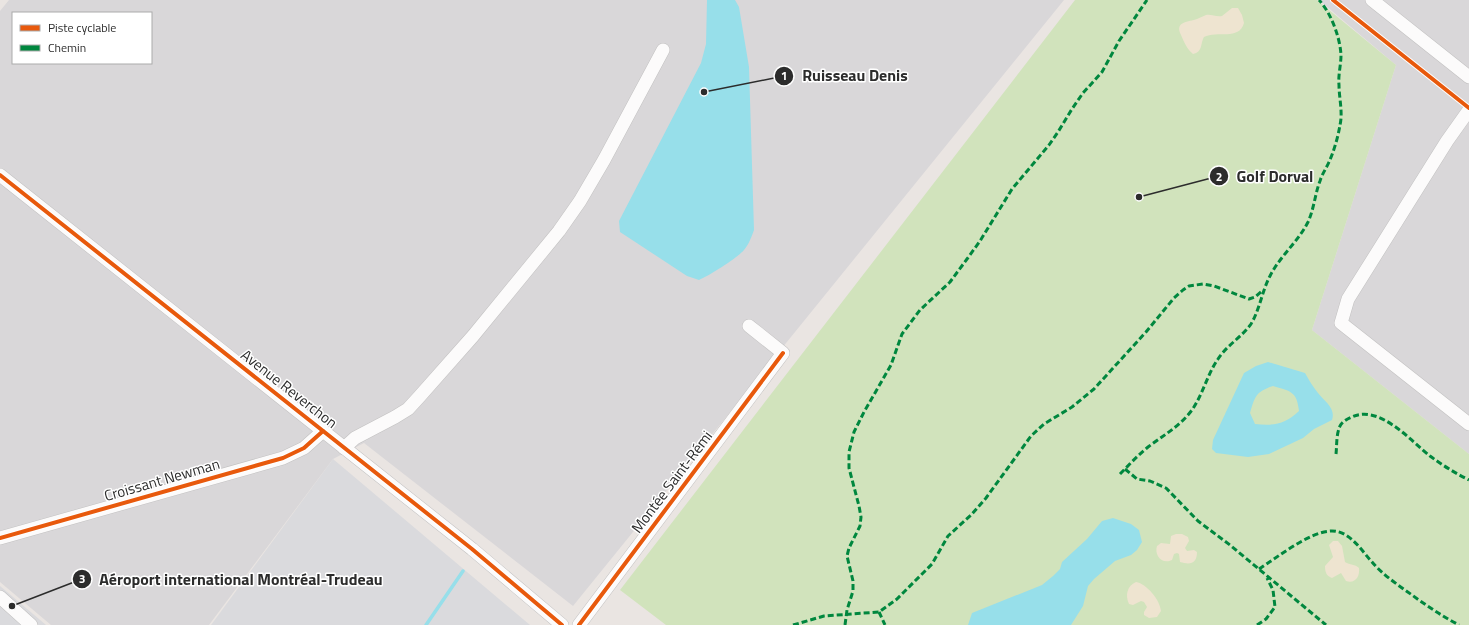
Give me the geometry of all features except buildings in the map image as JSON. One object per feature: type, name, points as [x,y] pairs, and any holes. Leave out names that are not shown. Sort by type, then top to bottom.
[{"type":"street","points":[[1372,0],[1469,77]]},
{"type":"street","points":[[344,448],[355,438],[408,409],[473,336],[559,231],[580,201],[604,160],[663,50]]},
{"type":"street","points":[[1469,110],[1447,141],[1348,299],[1341,323],[1469,424]]},
{"type":"street","name":"Avenue Reverchon","points":[[0,176],[472,549],[562,625]]},
{"type":"street","name":"Montée Saint-Rémi","points":[[579,625],[783,352],[750,326]]},
{"type":"street","name":"Croissant Newman","points":[[0,538],[283,458],[304,448],[323,431]]},
{"type":"street","points":[[0,597],[31,625]]},
{"type":"shaded area","points":[[9,0],[1064,0],[573,606],[364,443],[333,459],[209,625],[51,625],[0,582],[0,11]]},
{"type":"shaded area","points":[[1319,0],[1469,0],[1469,454],[1312,330],[1396,65]]},
{"type":"shaded area","points":[[333,459],[530,625],[211,625]]},
{"type":"shaded area","points":[[0,586],[46,625],[0,625]]},
{"type":"green space","points":[[1075,0],[1317,0],[1396,65],[1312,330],[1469,454],[1469,625],[666,625],[620,590]]},
{"type":"sand","points":[[1232,8],[1238,8],[1242,15],[1244,23],[1241,28],[1237,32],[1233,33],[1215,34],[1204,37],[1200,50],[1193,54],[1187,48],[1179,27],[1183,23],[1206,15],[1222,16]]},
{"type":"sand","points":[[1182,534],[1188,537],[1189,541],[1185,548],[1187,551],[1194,550],[1197,552],[1196,559],[1192,563],[1180,562],[1179,554],[1177,553],[1174,554],[1172,560],[1168,561],[1162,560],[1158,556],[1156,549],[1157,546],[1161,543],[1170,544],[1171,536]]},
{"type":"sand","points":[[1333,541],[1338,541],[1342,546],[1345,562],[1359,568],[1358,577],[1352,582],[1346,581],[1341,573],[1332,578],[1326,573],[1325,566],[1333,557],[1329,545]]},
{"type":"sand","points":[[1136,582],[1148,589],[1156,598],[1161,611],[1157,617],[1149,618],[1144,615],[1147,607],[1144,602],[1141,601],[1133,605],[1129,604],[1127,594],[1129,588]]},
{"type":"water","points":[[707,0],[735,0],[739,7],[749,67],[754,230],[747,245],[740,254],[699,280],[687,276],[620,232],[619,221],[701,63],[706,44]]},
{"type":"water","points":[[1268,362],[1305,373],[1316,391],[1329,405],[1333,416],[1332,420],[1314,429],[1303,438],[1269,454],[1248,457],[1216,453],[1212,449],[1213,440],[1244,373],[1256,366]],"holes":[[[1273,386],[1292,393],[1298,404],[1299,411],[1289,419],[1279,423],[1268,425],[1255,424],[1250,413],[1253,402],[1257,395],[1263,390]]]},
{"type":"water","points":[[1113,518],[1131,524],[1139,530],[1142,542],[1137,550],[1131,555],[1115,561],[1088,586],[1083,606],[1071,625],[968,625],[972,613],[1042,585],[1060,569],[1062,562],[1087,539],[1102,521]]},
{"type":"waterway","points":[[426,625],[463,571]]},
{"type":"marked path","points":[[845,625],[847,610],[853,591],[853,581],[847,556],[849,548],[860,526],[861,517],[849,468],[849,452],[854,432],[891,365],[902,334],[920,310],[950,282],[967,259],[980,241],[1012,189],[1049,145],[1083,93],[1102,72],[1119,41],[1147,0]]},
{"type":"marked path","points":[[1120,474],[1144,450],[1177,426],[1192,410],[1218,359],[1251,324],[1270,276],[1308,222],[1321,178],[1336,144],[1341,120],[1339,81],[1341,59],[1340,48],[1337,33],[1331,18],[1319,0]]},
{"type":"marked path","points":[[793,625],[824,616],[879,612],[897,599],[932,564],[948,536],[971,515],[986,498],[1031,436],[1044,424],[1072,407],[1094,389],[1146,332],[1174,298],[1183,290],[1189,286],[1203,284],[1214,286],[1249,299],[1255,297],[1263,290]]},
{"type":"marked path","points":[[1336,454],[1338,433],[1342,423],[1350,418],[1362,414],[1373,415],[1394,426],[1430,456],[1469,480]]},
{"type":"marked path","points":[[1125,469],[1137,479],[1150,481],[1166,488],[1198,521],[1230,545],[1326,625]]},
{"type":"marked path","points":[[1259,569],[1314,535],[1323,532],[1338,532],[1344,534],[1355,542],[1376,567],[1391,580],[1429,607],[1459,625]]},
{"type":"marked path","points":[[1257,625],[1266,619],[1275,607],[1273,590],[1267,578]]},
{"type":"marked path","points":[[879,612],[885,625]]},
{"type":"cycle path","points":[[1333,0],[1469,108]]},
{"type":"cycle path","points":[[0,175],[472,549],[562,625]]},
{"type":"cycle path","points":[[579,625],[783,353]]},
{"type":"cycle path","points":[[0,538],[283,458],[304,448],[323,431]]},
{"type":"place","name":"Ruisseau Denis","points":[[704,92]]},
{"type":"place","name":"Golf Dorval","points":[[1139,197]]},
{"type":"place","name":"Aéroport international Montréal-Trudeau","points":[[12,606]]}]
